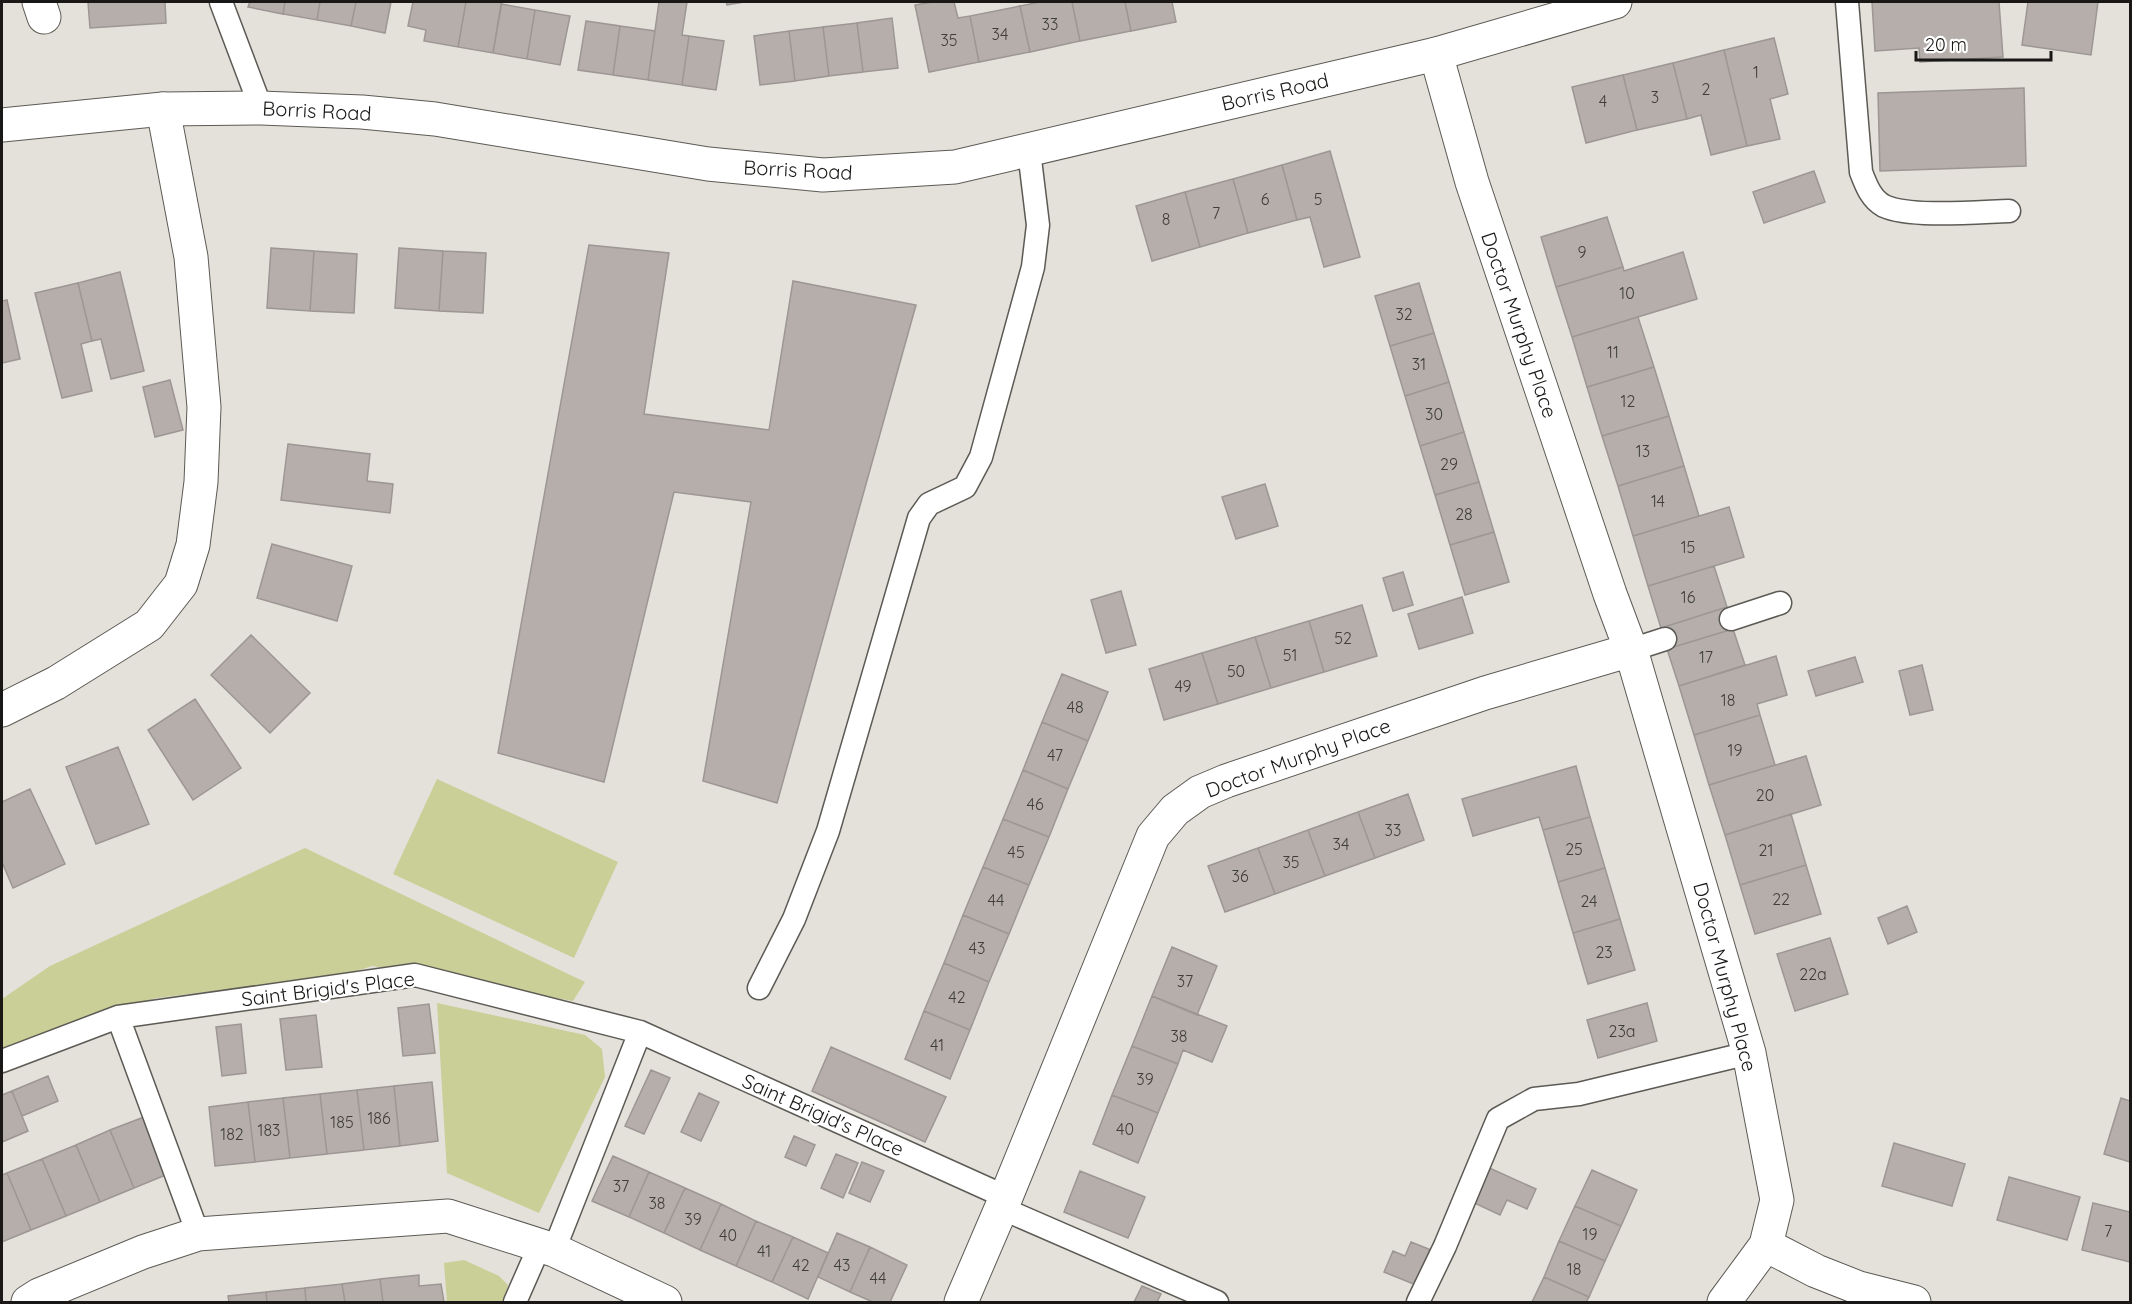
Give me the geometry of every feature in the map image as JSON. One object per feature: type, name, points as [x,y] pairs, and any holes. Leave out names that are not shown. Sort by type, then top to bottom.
[{"type":"street","name":"Borris Road","points":[[2,125],[163,109],[261,108],[362,112],[435,119],[708,164],[824,175],[956,167],[1436,54],[1615,2]]},
{"type":"street","name":"Doctor Murphy Place","points":[[1436,54],[1472,182],[1610,594],[1631,650],[1749,1053],[1777,1200],[1766,1245]]},
{"type":"street","points":[[2,710],[56,683],[149,625],[181,584],[193,545],[201,482],[204,407],[191,257],[163,109]]},
{"type":"street","name":"Doctor Murphy Place","points":[[1008,1192],[1153,837],[1174,810],[1200,792],[1260,769],[1485,693],[1631,650]]},
{"type":"street","points":[[961,1302],[1008,1192]]},
{"type":"street","points":[[28,1302],[39,1295],[143,1252],[198,1234],[447,1216],[547,1248],[666,1302]]},
{"type":"street","points":[[1724,1302],[1766,1245],[1816,1271],[1859,1288],[1914,1302]]},
{"type":"lane","points":[[221,2],[261,108]]},
{"type":"lane","points":[[1847,2],[1861,172],[1870,194],[1883,205],[1901,211],[1944,213],[2009,211]]},
{"type":"lane","points":[[759,988],[794,919],[828,831],[920,518],[928,504],[965,487],[981,457],[1033,267],[1038,225],[1029,151]]},
{"type":"lane","points":[[1731,619],[1780,603]]},
{"type":"lane","points":[[1631,650],[1665,639]]},
{"type":"lane","name":"Saint Brigid's Place","points":[[2,1061],[118,1017],[415,975],[640,1032],[1008,1192],[1217,1302]]},
{"type":"lane","points":[[118,1017],[198,1234]]},
{"type":"lane","points":[[515,1302],[547,1248],[640,1032]]},
{"type":"lane","points":[[1418,1302],[1445,1246],[1498,1119],[1534,1099],[1579,1094],[1749,1053]]},
{"type":"green space","points":[[437,779],[618,862],[574,958],[393,874]]},
{"type":"green space","points":[[305,848],[585,982],[573,1001],[372,966],[344,975],[156,998],[2,1049],[2,999],[50,966]]},
{"type":"green space","points":[[437,1003],[585,1035],[602,1049],[605,1077],[539,1213],[447,1173]]},
{"type":"green space","points":[[464,1260],[499,1276],[508,1285],[503,1302],[447,1302],[444,1263]]},
{"type":"building","points":[[88,2],[165,2],[166,23],[90,28]]},
{"type":"building","points":[[250,2],[285,2],[283,14],[248,7]]},
{"type":"building","points":[[285,2],[320,2],[317,20],[283,14]]},
{"type":"building","points":[[320,2],[356,2],[351,26],[317,20]]},
{"type":"building","points":[[356,2],[391,2],[385,33],[351,26]]},
{"type":"building","points":[[413,2],[466,2],[458,47],[424,41],[426,30],[408,26]]},
{"type":"building","points":[[466,2],[502,2],[493,53],[458,47]]},
{"type":"building","points":[[659,2],[687,2],[682,35],[689,36],[682,85],[648,80]]},
{"type":"building","points":[[726,2],[744,2],[727,5]]},
{"type":"building","points":[[954,2],[958,18],[970,16],[979,62],[929,72],[915,5]]},
{"type":"building","points":[[1040,2],[1072,2],[1080,41],[1030,52],[1020,6]]},
{"type":"building","points":[[1072,2],[1125,2],[1131,31],[1080,41]]},
{"type":"building","points":[[1125,2],[1172,2],[1176,22],[1131,31]]},
{"type":"building","points":[[1872,2],[1999,2],[2003,57],[1920,62],[1919,48],[1875,51]]},
{"type":"building","points":[[2028,2],[2098,2],[2091,55],[2022,45]]},
{"type":"building","points":[[501,4],[535,10],[527,59],[493,53]]},
{"type":"building","points":[[1020,6],[1030,52],[979,62],[970,16]]},
{"type":"building","points":[[535,10],[570,16],[560,65],[527,59]]},
{"type":"building","points":[[892,18],[898,68],[863,72],[857,23]]},
{"type":"building","points":[[586,21],[620,26],[613,75],[578,70]]},
{"type":"building","points":[[857,23],[863,72],[829,76],[823,27]]},
{"type":"building","points":[[620,26],[655,31],[648,80],[613,75]]},
{"type":"building","points":[[823,27],[829,76],[795,81],[789,31]]},
{"type":"building","points":[[789,31],[795,81],[760,85],[754,36]]},
{"type":"building","points":[[689,36],[724,41],[716,90],[682,85]]},
{"type":"building","points":[[1774,38],[1788,94],[1770,99],[1780,139],[1747,146],[1724,50]]},
{"type":"building","points":[[1724,50],[1747,146],[1711,155],[1701,115],[1687,119],[1673,63]]},
{"type":"building","points":[[1673,63],[1687,119],[1637,130],[1623,75]]},
{"type":"building","points":[[1623,75],[1637,130],[1586,143],[1572,87]]},
{"type":"building","points":[[2024,88],[2026,166],[1880,171],[1878,93]]},
{"type":"building","points":[[1330,151],[1360,257],[1324,267],[1310,217],[1297,220],[1282,165]]},
{"type":"building","points":[[1282,165],[1297,220],[1248,233],[1233,179]]},
{"type":"building","points":[[1814,171],[1825,202],[1764,223],[1753,192]]},
{"type":"building","points":[[1233,179],[1248,233],[1200,247],[1185,192]]},
{"type":"building","points":[[1185,192],[1200,247],[1152,261],[1136,206]]},
{"type":"building","points":[[1607,217],[1623,267],[1556,287],[1541,237]]},
{"type":"building","points":[[589,245],[669,253],[644,414],[769,430],[793,281],[916,305],[777,803],[703,781],[751,502],[674,492],[604,782],[498,753]]},
{"type":"building","points":[[271,248],[314,251],[310,311],[267,308]]},
{"type":"building","points":[[399,248],[443,251],[439,311],[395,308]]},
{"type":"building","points":[[314,251],[357,254],[354,313],[310,311]]},
{"type":"building","points":[[443,251],[486,253],[483,313],[439,311]]},
{"type":"building","points":[[1683,252],[1697,299],[1572,337],[1556,287],[1623,267],[1624,271]]},
{"type":"building","points":[[120,272],[144,371],[111,379],[101,339],[92,341],[78,283]]},
{"type":"building","points":[[78,283],[92,341],[81,344],[92,391],[62,398],[35,293]]},
{"type":"building","points":[[1419,283],[1434,333],[1390,346],[1375,296]]},
{"type":"building","points":[[7,300],[20,359],[2,363],[2,301]]},
{"type":"building","points":[[1638,317],[1654,367],[1587,387],[1572,337]]},
{"type":"building","points":[[1434,333],[1449,382],[1405,396],[1390,346]]},
{"type":"building","points":[[1654,367],[1669,416],[1602,436],[1587,387]]},
{"type":"building","points":[[170,380],[183,430],[155,437],[143,387]]},
{"type":"building","points":[[1449,382],[1464,432],[1420,446],[1405,396]]},
{"type":"building","points":[[1669,416],[1684,466],[1618,486],[1602,436]]},
{"type":"building","points":[[1464,432],[1479,482],[1435,495],[1420,446]]},
{"type":"building","points":[[288,444],[370,454],[367,481],[393,484],[390,513],[281,500]]},
{"type":"building","points":[[1684,466],[1699,516],[1633,536],[1618,486]]},
{"type":"building","points":[[1479,482],[1494,532],[1450,545],[1435,495]]},
{"type":"building","points":[[1265,484],[1278,526],[1236,539],[1222,497]]},
{"type":"building","points":[[1729,507],[1744,557],[1648,586],[1633,536]]},
{"type":"building","points":[[1494,532],[1509,582],[1465,595],[1450,545]]},
{"type":"building","points":[[272,544],[352,566],[337,621],[257,598]]},
{"type":"building","points":[[1714,566],[1727,607],[1661,628],[1648,586]]},
{"type":"building","points":[[1403,572],[1413,605],[1393,611],[1383,578]]},
{"type":"building","points":[[1121,591],[1136,645],[1106,653],[1091,600]]},
{"type":"building","points":[[1462,597],[1473,633],[1419,649],[1408,614]]},
{"type":"building","points":[[1362,605],[1377,656],[1324,672],[1309,621]]},
{"type":"building","points":[[1727,607],[1733,629],[1667,649],[1661,628]]},
{"type":"building","points":[[1309,621],[1324,672],[1271,688],[1255,637]]},
{"type":"building","points":[[1733,629],[1745,665],[1679,686],[1667,649]]},
{"type":"building","points":[[251,635],[310,693],[270,733],[211,675]]},
{"type":"building","points":[[1255,637],[1271,688],[1218,704],[1202,653]]},
{"type":"building","points":[[1202,653],[1218,704],[1164,720],[1149,669]]},
{"type":"building","points":[[1776,656],[1787,695],[1757,704],[1760,715],[1694,735],[1679,686]]},
{"type":"building","points":[[1855,657],[1863,682],[1816,696],[1808,671]]},
{"type":"building","points":[[1922,665],[1933,710],[1910,715],[1899,671]]},
{"type":"building","points":[[1062,674],[1108,692],[1088,741],[1042,722]]},
{"type":"building","points":[[195,699],[241,768],[193,800],[148,730]]},
{"type":"building","points":[[1760,715],[1775,765],[1709,785],[1694,735]]},
{"type":"building","points":[[1042,722],[1088,741],[1068,789],[1023,770]]},
{"type":"building","points":[[118,747],[149,824],[96,844],[66,767]]},
{"type":"building","points":[[1806,756],[1821,805],[1725,835],[1709,785]]},
{"type":"building","points":[[1576,766],[1590,817],[1543,830],[1539,817],[1473,836],[1462,799]]},
{"type":"building","points":[[1023,770],[1068,789],[1049,837],[1003,819]]},
{"type":"building","points":[[30,789],[65,864],[13,888],[2,862],[2,802]]},
{"type":"building","points":[[1408,794],[1424,840],[1375,858],[1358,812]]},
{"type":"building","points":[[1358,812],[1375,858],[1325,876],[1308,830]]},
{"type":"building","points":[[1791,814],[1806,865],[1740,885],[1725,835]]},
{"type":"building","points":[[1590,817],[1605,868],[1558,882],[1543,830]]},
{"type":"building","points":[[1003,819],[1049,837],[1029,885],[983,867]]},
{"type":"building","points":[[1308,830],[1325,876],[1275,894],[1258,848]]},
{"type":"building","points":[[1258,848],[1275,894],[1225,912],[1208,866]]},
{"type":"building","points":[[1806,865],[1821,914],[1755,934],[1740,885]]},
{"type":"building","points":[[983,867],[1029,885],[1009,934],[963,915]]},
{"type":"building","points":[[1605,868],[1620,919],[1573,933],[1558,882]]},
{"type":"building","points":[[1907,906],[1917,932],[1888,944],[1878,918]]},
{"type":"building","points":[[963,915],[1009,934],[989,982],[944,963]]},
{"type":"building","points":[[1620,919],[1635,970],[1588,984],[1573,933]]},
{"type":"building","points":[[1830,938],[1848,994],[1795,1011],[1777,954]]},
{"type":"building","points":[[1172,947],[1217,966],[1197,1015],[1152,996]]},
{"type":"building","points":[[944,963],[989,982],[970,1030],[924,1011]]},
{"type":"building","points":[[1152,996],[1227,1026],[1212,1062],[1183,1050],[1178,1064],[1132,1046]]},
{"type":"building","points":[[1647,1003],[1657,1041],[1598,1058],[1587,1020]]},
{"type":"building","points":[[429,1004],[435,1053],[403,1056],[398,1008]]},
{"type":"building","points":[[924,1011],[970,1030],[950,1079],[905,1059]]},
{"type":"building","points":[[316,1015],[322,1067],[286,1070],[280,1019]]},
{"type":"building","points":[[241,1024],[246,1073],[222,1076],[216,1027]]},
{"type":"building","points":[[1132,1046],[1178,1064],[1158,1113],[1112,1095]]},
{"type":"building","points":[[831,1047],[946,1097],[925,1142],[812,1091]]},
{"type":"building","points":[[651,1070],[670,1078],[644,1134],[625,1126]]},
{"type":"building","points":[[48,1076],[58,1101],[22,1116],[12,1091]]},
{"type":"building","points":[[432,1082],[438,1141],[400,1146],[394,1086]]},
{"type":"building","points":[[394,1086],[400,1146],[364,1150],[357,1090]]},
{"type":"building","points":[[357,1090],[364,1150],[327,1154],[320,1094]]},
{"type":"building","points":[[12,1091],[28,1131],[2,1142],[2,1095]]},
{"type":"building","points":[[699,1093],[719,1102],[701,1141],[681,1132]]},
{"type":"building","points":[[320,1094],[327,1154],[290,1158],[283,1098]]},
{"type":"building","points":[[1112,1095],[1158,1113],[1138,1163],[1093,1144]]},
{"type":"building","points":[[283,1098],[290,1158],[255,1162],[248,1102]]},
{"type":"building","points":[[2121,1098],[2130,1101],[2130,1162],[2104,1154]]},
{"type":"building","points":[[248,1102],[255,1162],[215,1166],[209,1107]]},
{"type":"building","points":[[144,1117],[168,1174],[134,1188],[110,1130]]},
{"type":"building","points":[[110,1130],[134,1188],[100,1202],[76,1145]]},
{"type":"building","points":[[794,1136],[815,1145],[806,1166],[785,1157]]},
{"type":"building","points":[[1894,1143],[1965,1164],[1952,1206],[1882,1186]]},
{"type":"building","points":[[76,1145],[100,1202],[66,1216],[42,1159]]},
{"type":"building","points":[[836,1154],[858,1163],[843,1198],[821,1188]]},
{"type":"building","points":[[613,1156],[649,1172],[629,1217],[592,1201]]},
{"type":"building","points":[[42,1159],[66,1216],[31,1230],[7,1173]]},
{"type":"building","points":[[862,1162],[884,1171],[870,1202],[849,1193]]},
{"type":"building","points":[[1485,1166],[1536,1189],[1527,1209],[1507,1200],[1500,1215],[1470,1201]]},
{"type":"building","points":[[1592,1170],[1637,1190],[1621,1226],[1575,1206]]},
{"type":"building","points":[[1080,1171],[1145,1197],[1128,1238],[1064,1212]]},
{"type":"building","points":[[649,1172],[685,1188],[664,1233],[629,1217]]},
{"type":"building","points":[[7,1173],[31,1230],[2,1242],[2,1175]]},
{"type":"building","points":[[2009,1177],[2080,1197],[2067,1240],[1997,1220]]},
{"type":"building","points":[[685,1188],[721,1204],[700,1250],[664,1233]]},
{"type":"building","points":[[2093,1203],[2130,1212],[2130,1262],[2082,1250]]},
{"type":"building","points":[[721,1204],[756,1221],[736,1266],[700,1250]]},
{"type":"building","points":[[1575,1206],[1621,1226],[1605,1261],[1559,1241]]},
{"type":"building","points":[[756,1221],[793,1237],[772,1282],[736,1266]]},
{"type":"building","points":[[837,1233],[870,1247],[850,1292],[818,1277]]},
{"type":"building","points":[[793,1237],[828,1253],[808,1299],[772,1282]]},
{"type":"building","points":[[1559,1241],[1605,1261],[1589,1297],[1544,1277]]},
{"type":"building","points":[[1411,1242],[1431,1250],[1416,1285],[1384,1272],[1393,1251],[1405,1256]]},
{"type":"building","points":[[870,1247],[907,1265],[890,1302],[873,1302],[850,1292]]},
{"type":"building","points":[[419,1275],[419,1286],[441,1284],[444,1302],[383,1302],[380,1279]]},
{"type":"building","points":[[1544,1277],[1589,1297],[1586,1302],[1532,1302]]},
{"type":"building","points":[[380,1279],[383,1302],[345,1302],[342,1284]]},
{"type":"building","points":[[342,1284],[345,1302],[306,1302],[305,1288]]},
{"type":"building","points":[[1142,1286],[1161,1294],[1157,1302],[1134,1302]]},
{"type":"building","points":[[305,1288],[306,1302],[267,1302],[266,1292]]},
{"type":"building","points":[[266,1292],[267,1302],[229,1302],[228,1296]]}]
